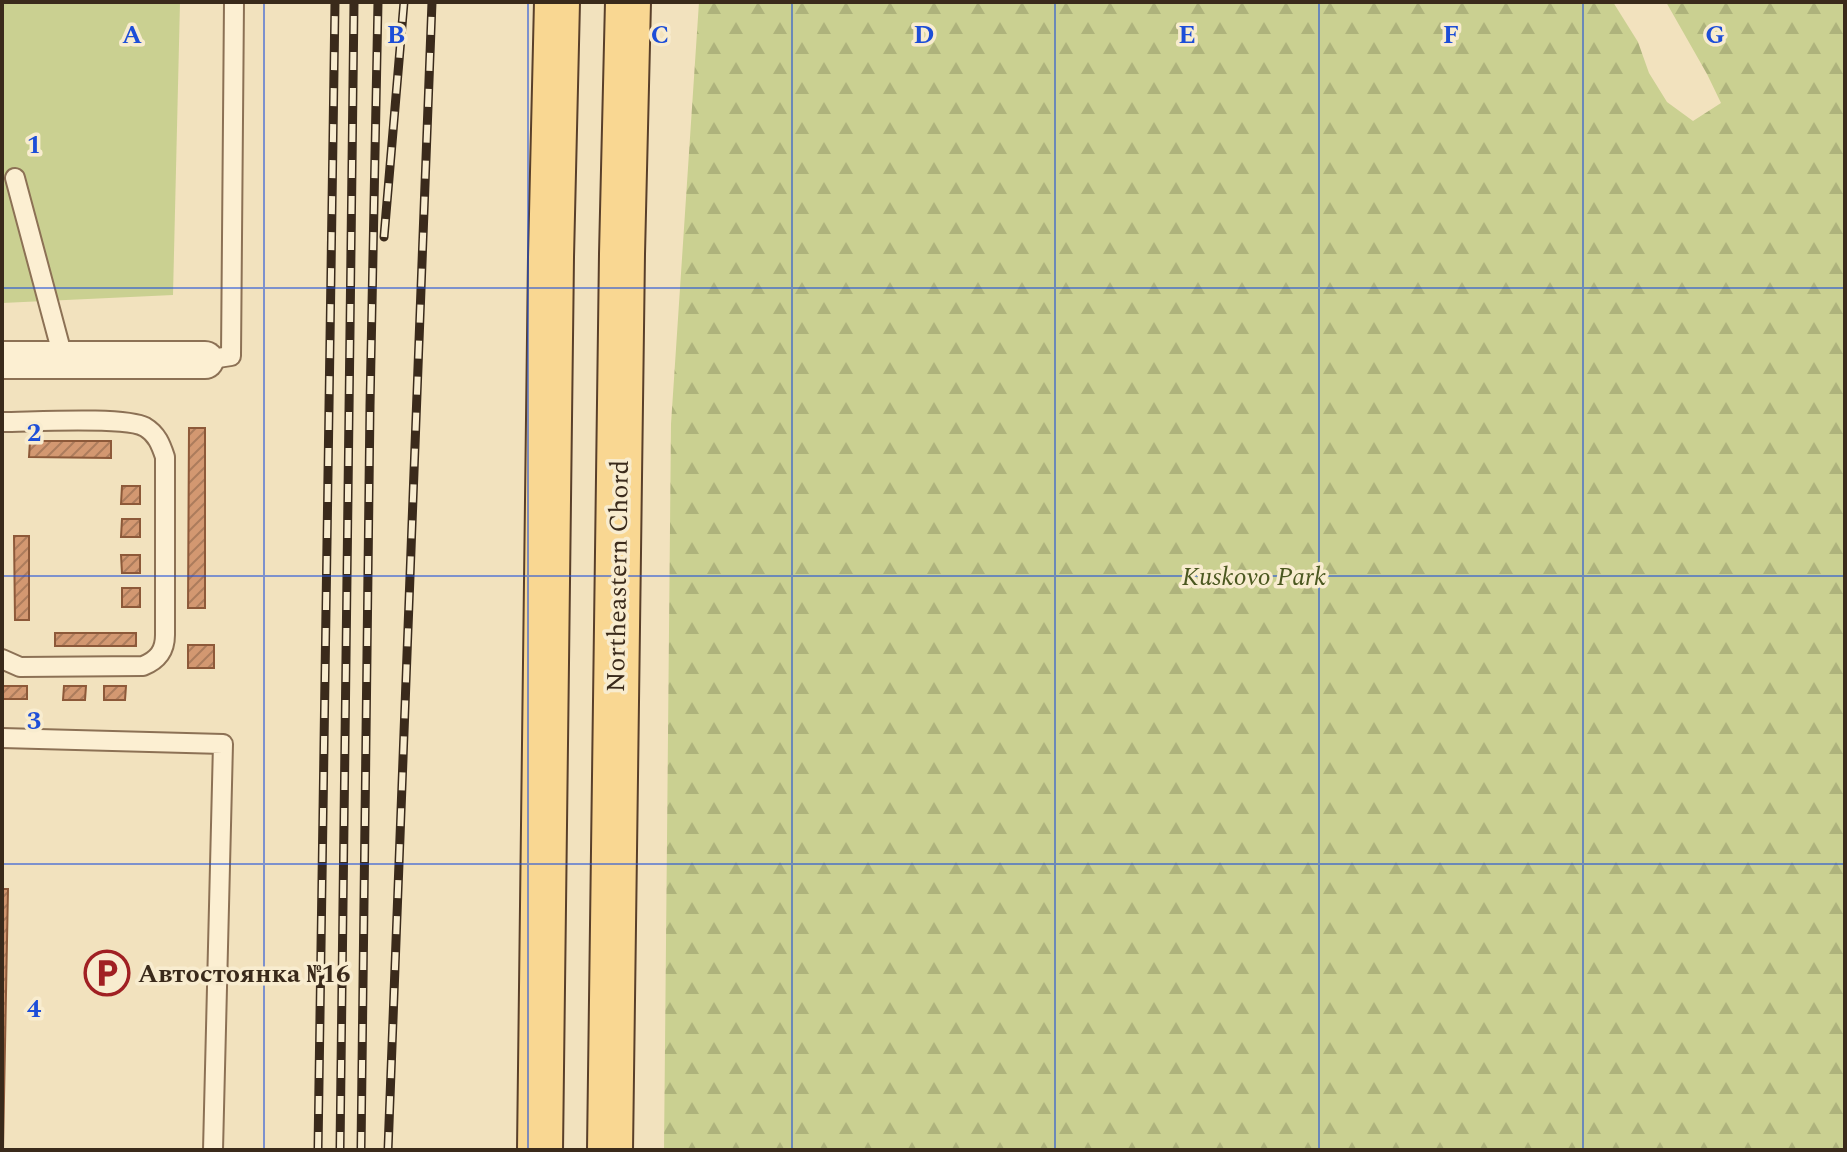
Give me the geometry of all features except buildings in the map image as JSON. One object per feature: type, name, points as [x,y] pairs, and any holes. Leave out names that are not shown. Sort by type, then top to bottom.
[{"type":"main road","points":[[540,1150],[557,2]]},
{"type":"main road","name":"Northeastern Chord","points":[[610,1150],[628,2]]},
{"type":"street","points":[[2,360],[205,360]]},
{"type":"lane","points":[[205,360],[231,356],[234,2]]},
{"type":"lane","points":[[15,178],[64,361]]},
{"type":"lane","points":[[2,422],[129,422],[153,433],[165,457],[165,643],[157,658],[143,666],[20,667],[2,659]]},
{"type":"lane","points":[[2,738],[223,744],[213,1150]]},
{"type":"green space","points":[[2,2],[180,2],[173,295],[2,303]]},
{"type":"green space","name":"Kuskovo Park","points":[[699,2],[1613,2],[1638,42],[1649,73],[1667,102],[1693,121],[1721,103],[1666,2],[1845,2],[1845,1150],[664,1150],[671,424]]},
{"type":"railway","points":[[318,1150],[335,2]]},
{"type":"railway","points":[[340,1150],[354,2]]},
{"type":"railway","points":[[361,1150],[378,2]]},
{"type":"railway","points":[[384,237],[404,2]]},
{"type":"railway","points":[[388,1150],[432,2]]},
{"type":"place","name":"Автостоянка №16","points":[[107,973]]}]
